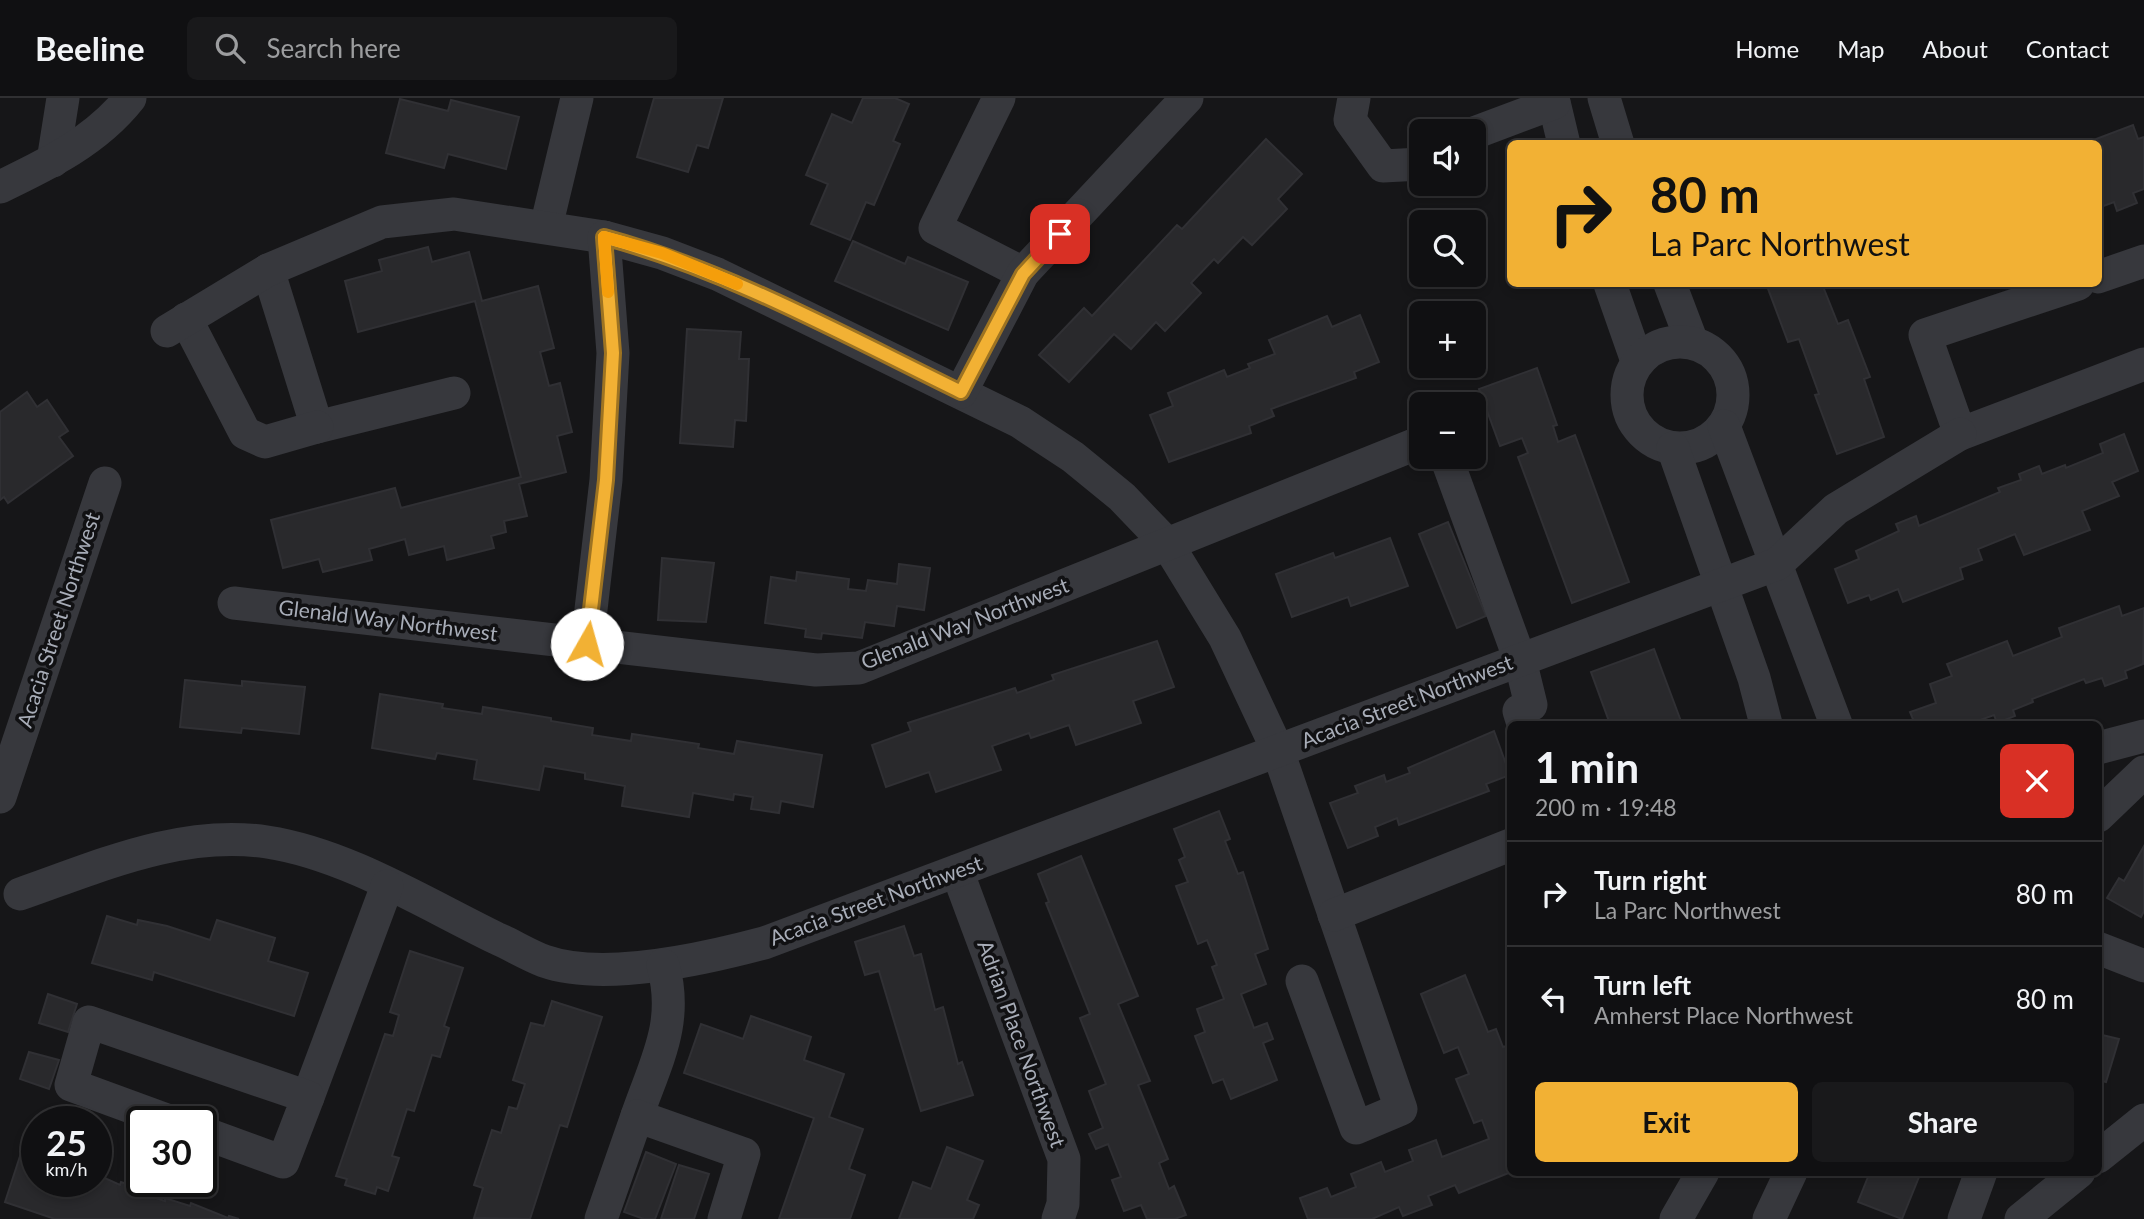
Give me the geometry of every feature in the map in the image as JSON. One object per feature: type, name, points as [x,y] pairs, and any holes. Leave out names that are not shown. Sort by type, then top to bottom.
[{"type":"street","points":[[53,161],[63,98]]},
{"type":"street","points":[[0,187],[53,161],[95,134],[130,98]]},
{"type":"street","points":[[545,227],[577,98]]},
{"type":"street","points":[[999,98],[936,228],[1023,274]]},
{"type":"street","points":[[961,392],[1023,274],[1187,98]]},
{"type":"street","points":[[1354,98],[1350,120],[1383,166],[1409,165]]},
{"type":"street","points":[[1605,98],[1617,140]]},
{"type":"street","points":[[1486,128],[1553,101],[1563,140]]},
{"type":"street","points":[[454,393],[265,442],[244,433],[176,325],[268,270],[383,222],[418,215],[454,214],[545,227],[604,237],[662,253],[717,274],[1020,422],[1073,457],[1122,498],[1168,545],[1225,638],[1278,751],[1401,1109],[1356,1128],[1302,981]]},
{"type":"street","points":[[587,644],[606,480],[613,353],[604,237]]},
{"type":"street","points":[[2102,276],[2144,261]]},
{"type":"street","points":[[268,270],[317,427]]},
{"type":"street","points":[[1611,287],[1634,352],[1626,386],[1629,413],[1644,435],[1673,448],[1703,443],[1724,426],[1733,402],[1730,375],[1715,354],[1689,333],[1671,287]]},
{"type":"street","points":[[1960,434],[1925,335],[2069,287]]},
{"type":"street","points":[[1634,352],[1689,333]]},
{"type":"street","points":[[1777,564],[1836,509],[1960,434],[2144,364]]},
{"type":"street","points":[[1724,426],[1835,721]]},
{"type":"street","name":"Glenald Way Northwest","points":[[234,603],[816,670],[859,668],[1409,447]]},
{"type":"street","points":[[1673,448],[1754,678],[1765,721]]},
{"type":"street","points":[[1450,469],[1520,660],[1531,705],[1518,711],[1523,721]]},
{"type":"street","name":"Acacia Street Northwest","points":[[0,797],[105,483]]},
{"type":"street","name":"Acacia Street Northwest","points":[[20,894],[151,849],[220,839],[265,842],[304,850],[341,863],[545,961],[589,968],[663,964],[714,956],[764,943],[1777,564]]},
{"type":"street","points":[[2102,747],[2144,736]]},
{"type":"street","points":[[2102,812],[2144,772]]},
{"type":"street","points":[[1334,915],[1507,846]]},
{"type":"street","name":"Adrian Place Northwest","points":[[957,871],[1063,1159],[1063,1204],[1058,1219]]},
{"type":"street","points":[[217,1138],[283,1162],[387,886]]},
{"type":"street","points":[[2102,950],[2144,966]]},
{"type":"street","points":[[601,1219],[670,1019],[671,991],[663,964]]},
{"type":"street","points":[[128,1106],[71,1085],[89,1022],[308,1097]]},
{"type":"street","points":[[637,1116],[744,1154],[724,1219]]},
{"type":"street","points":[[2102,1150],[2144,1120]]},
{"type":"street","points":[[1676,1219],[1701,1176]]},
{"type":"street","points":[[1769,1219],[1789,1176]]},
{"type":"street","points":[[1964,1219],[1980,1176]]},
{"type":"street","points":[[2021,1219],[2074,1176]]},
{"type":"building","points":[[654,98],[723,98],[708,148],[697,145],[688,172],[637,157]]},
{"type":"building","points":[[863,98],[895,98],[909,104],[893,141],[900,144],[874,205],[866,202],[850,240],[811,224],[828,184],[806,175],[832,114],[852,123]]},
{"type":"building","points":[[400,99],[448,111],[451,100],[519,117],[506,169],[448,154],[444,168],[386,153]]},
{"type":"building","points":[[2133,125],[2138,139],[2144,137],[2144,189],[2133,193],[2137,203],[2117,211],[2114,202],[2102,206],[2102,140],[2094,140]]},
{"type":"building","points":[[1266,139],[1302,174],[1278,199],[1287,209],[1252,245],[1243,237],[1218,263],[1214,259],[1191,283],[1201,293],[1165,331],[1156,322],[1131,349],[1114,334],[1069,382],[1039,355],[1084,308],[1092,316],[1177,225],[1182,229]]},
{"type":"building","points":[[853,241],[905,264],[908,257],[968,282],[948,330],[835,281]]},
{"type":"building","points":[[428,247],[432,262],[469,252],[482,301],[538,286],[554,348],[540,352],[549,386],[560,383],[572,432],[557,436],[566,472],[519,484],[527,516],[504,521],[506,532],[491,536],[494,548],[447,560],[444,546],[409,555],[405,539],[369,549],[372,560],[323,572],[319,559],[283,568],[271,520],[395,488],[401,508],[521,477],[475,301],[358,332],[345,281],[382,271],[379,260]]},
{"type":"building","points":[[1767,287],[1823,287],[1838,324],[1848,320],[1870,377],[1864,379],[1884,437],[1837,454],[1815,395],[1819,394],[1799,339],[1788,342]]},
{"type":"building","points":[[1360,315],[1379,362],[1354,372],[1356,378],[1271,409],[1274,416],[1249,426],[1251,433],[1169,462],[1150,415],[1173,406],[1168,393],[1224,370],[1227,377],[1250,368],[1248,364],[1275,354],[1269,340],[1327,316],[1332,327]]},
{"type":"building","points":[[687,329],[741,332],[739,359],[749,359],[746,421],[735,420],[733,447],[680,443]]},
{"type":"building","points":[[1537,368],[1557,425],[1553,426],[1558,442],[1575,435],[1629,582],[1572,603],[1518,457],[1528,453],[1522,438],[1500,446],[1486,408],[1486,392],[1480,392],[1479,389]]},
{"type":"building","points":[[27,392],[37,407],[47,400],[68,431],[59,437],[73,456],[8,503],[4,497],[0,500],[0,412]]},
{"type":"building","points":[[2124,434],[2138,471],[2112,482],[2119,496],[2082,511],[2090,530],[2024,555],[2015,534],[1978,549],[1982,560],[1960,568],[1963,579],[1903,602],[1898,589],[1871,600],[1869,595],[1848,603],[1835,569],[1859,559],[1856,551],[1899,531],[1896,524],[1916,516],[1919,526],[2000,492],[1998,488],[2021,480],[2019,474],[2039,466],[2042,474],[2065,465],[2066,468],[2103,453],[2100,444]]},
{"type":"building","points":[[1448,522],[1486,616],[1457,628],[1419,534]]},
{"type":"building","points":[[1390,538],[1408,586],[1351,606],[1348,597],[1292,617],[1276,574],[1333,553],[1335,558]]},
{"type":"building","points":[[662,558],[714,563],[706,622],[658,620]]},
{"type":"building","points":[[899,564],[930,568],[924,610],[897,606],[894,626],[865,622],[862,638],[822,633],[821,639],[805,637],[806,629],[765,623],[771,577],[796,581],[797,572],[849,579],[848,589],[866,591],[868,580],[897,584]]},
{"type":"building","points":[[2119,606],[2122,616],[2144,608],[2143,664],[2125,671],[2127,678],[2105,686],[2102,678],[2086,683],[2084,679],[2032,699],[2033,702],[2013,710],[2015,716],[2002,721],[1996,721],[1994,715],[1977,721],[1914,721],[1910,712],[1936,703],[1930,684],[1952,676],[1947,664],[2007,641],[2013,656],[2062,637],[2059,628]]},
{"type":"building","points":[[1157,641],[1174,687],[1133,701],[1141,723],[1076,745],[1069,725],[1031,738],[1029,733],[992,746],[1001,770],[936,792],[929,772],[886,787],[872,745],[911,731],[908,723],[1015,688],[1017,693],[1054,680],[1052,675]]},
{"type":"building","points":[[1654,649],[1681,721],[1609,721],[1591,672]]},
{"type":"building","points":[[185,680],[242,686],[242,681],[305,687],[299,734],[242,728],[241,733],[180,727]]},
{"type":"building","points":[[380,694],[443,704],[442,708],[482,714],[483,707],[551,718],[551,721],[593,728],[592,735],[631,741],[632,734],[699,744],[698,748],[734,754],[737,741],[822,755],[813,807],[781,801],[779,813],[751,809],[753,797],[734,794],[733,800],[693,793],[689,817],[622,806],[625,786],[585,779],[585,773],[544,766],[539,790],[474,779],[477,760],[437,753],[435,759],[372,748]]},
{"type":"building","points":[[1494,731],[1507,767],[1507,776],[1486,784],[1489,791],[1399,825],[1397,818],[1375,827],[1378,836],[1348,848],[1330,803],[1358,793],[1355,786],[1384,775],[1386,782],[1410,773],[1408,768]]},
{"type":"building","points":[[1219,811],[1230,839],[1225,841],[1238,874],[1243,872],[1268,949],[1255,954],[1266,984],[1241,994],[1254,1028],[1267,1023],[1273,1039],[1263,1043],[1277,1080],[1231,1099],[1223,1079],[1213,1083],[1195,1036],[1205,1032],[1197,1009],[1224,999],[1212,967],[1217,965],[1207,940],[1198,944],[1176,886],[1188,882],[1179,860],[1185,857],[1174,829]]},
{"type":"building","points":[[2144,846],[2144,911],[2141,917],[2107,898],[2119,878],[2124,881]]},
{"type":"building","points":[[1081,856],[1138,996],[1118,1004],[1150,1081],[1138,1085],[1168,1159],[1159,1163],[1169,1189],[1174,1186],[1186,1215],[1175,1219],[1147,1219],[1141,1205],[1124,1211],[1112,1180],[1121,1177],[1108,1144],[1096,1149],[1089,1134],[1103,1128],[1089,1091],[1106,1084],[1080,1018],[1090,1014],[1046,903],[1049,902],[1038,874]]},
{"type":"building","points":[[107,916],[137,925],[138,920],[167,926],[210,940],[217,920],[275,938],[268,961],[308,973],[294,1016],[154,972],[152,980],[92,963]]},
{"type":"building","points":[[904,926],[914,956],[921,954],[935,1010],[943,1007],[958,1064],[962,1062],[973,1095],[921,1111],[879,971],[865,975],[855,942]]},
{"type":"building","points":[[410,951],[463,968],[444,1026],[449,1028],[440,1057],[432,1055],[414,1111],[407,1109],[392,1156],[399,1158],[388,1191],[377,1187],[375,1194],[345,1185],[347,1179],[336,1176],[385,1034],[393,1036],[399,1015],[390,1012]]},
{"type":"building","points":[[1465,975],[1488,1032],[1496,1029],[1503,1047],[1507,1046],[1507,1174],[1459,1193],[1455,1185],[1428,1196],[1432,1205],[1403,1216],[1399,1207],[1372,1219],[1308,1219],[1300,1198],[1327,1188],[1331,1197],[1356,1187],[1351,1174],[1381,1162],[1385,1172],[1413,1161],[1409,1150],[1436,1140],[1442,1157],[1489,1139],[1482,1120],[1474,1123],[1456,1079],[1469,1074],[1458,1047],[1444,1053],[1421,994]]},
{"type":"building","points":[[48,994],[77,1004],[68,1032],[39,1023]]},
{"type":"building","points":[[552,1001],[602,1017],[567,1127],[560,1125],[530,1219],[474,1218],[483,1188],[474,1185],[492,1130],[501,1133],[509,1107],[517,1109],[525,1084],[513,1080],[531,1023],[544,1026]]},
{"type":"building","points":[[751,1016],[811,1037],[804,1060],[844,1074],[829,1117],[863,1129],[849,1169],[865,1175],[850,1219],[779,1219],[814,1118],[684,1073],[701,1024],[743,1039]]},
{"type":"building","points":[[2102,1035],[2119,1039],[2106,1082],[2102,1081]]},
{"type":"building","points":[[29,1052],[59,1060],[49,1089],[20,1079]]},
{"type":"building","points":[[947,1147],[983,1161],[967,1200],[979,1205],[973,1219],[899,1219],[913,1182],[931,1189]]},
{"type":"building","points":[[646,1152],[676,1164],[655,1219],[644,1219],[624,1212]]},
{"type":"building","points":[[21,1153],[21,1197],[112,1197],[112,1181],[120,1185],[121,1182],[126,1184],[126,1197],[153,1197],[165,1201],[165,1198],[190,1206],[191,1203],[228,1218],[239,1219],[55,1219],[5,1202]]},
{"type":"building","points":[[679,1165],[709,1174],[694,1219],[661,1219]]},
{"type":"building","points":[[1868,1176],[1919,1176],[1902,1219],[1858,1202]]},
{"type":"slow traffic","points":[[608,292],[604,237],[662,253],[737,284]]},
{"type":"route","points":[[587,644],[606,480],[613,353],[604,237],[662,253],[717,274],[961,392],[1023,274],[1060,234]]}]
